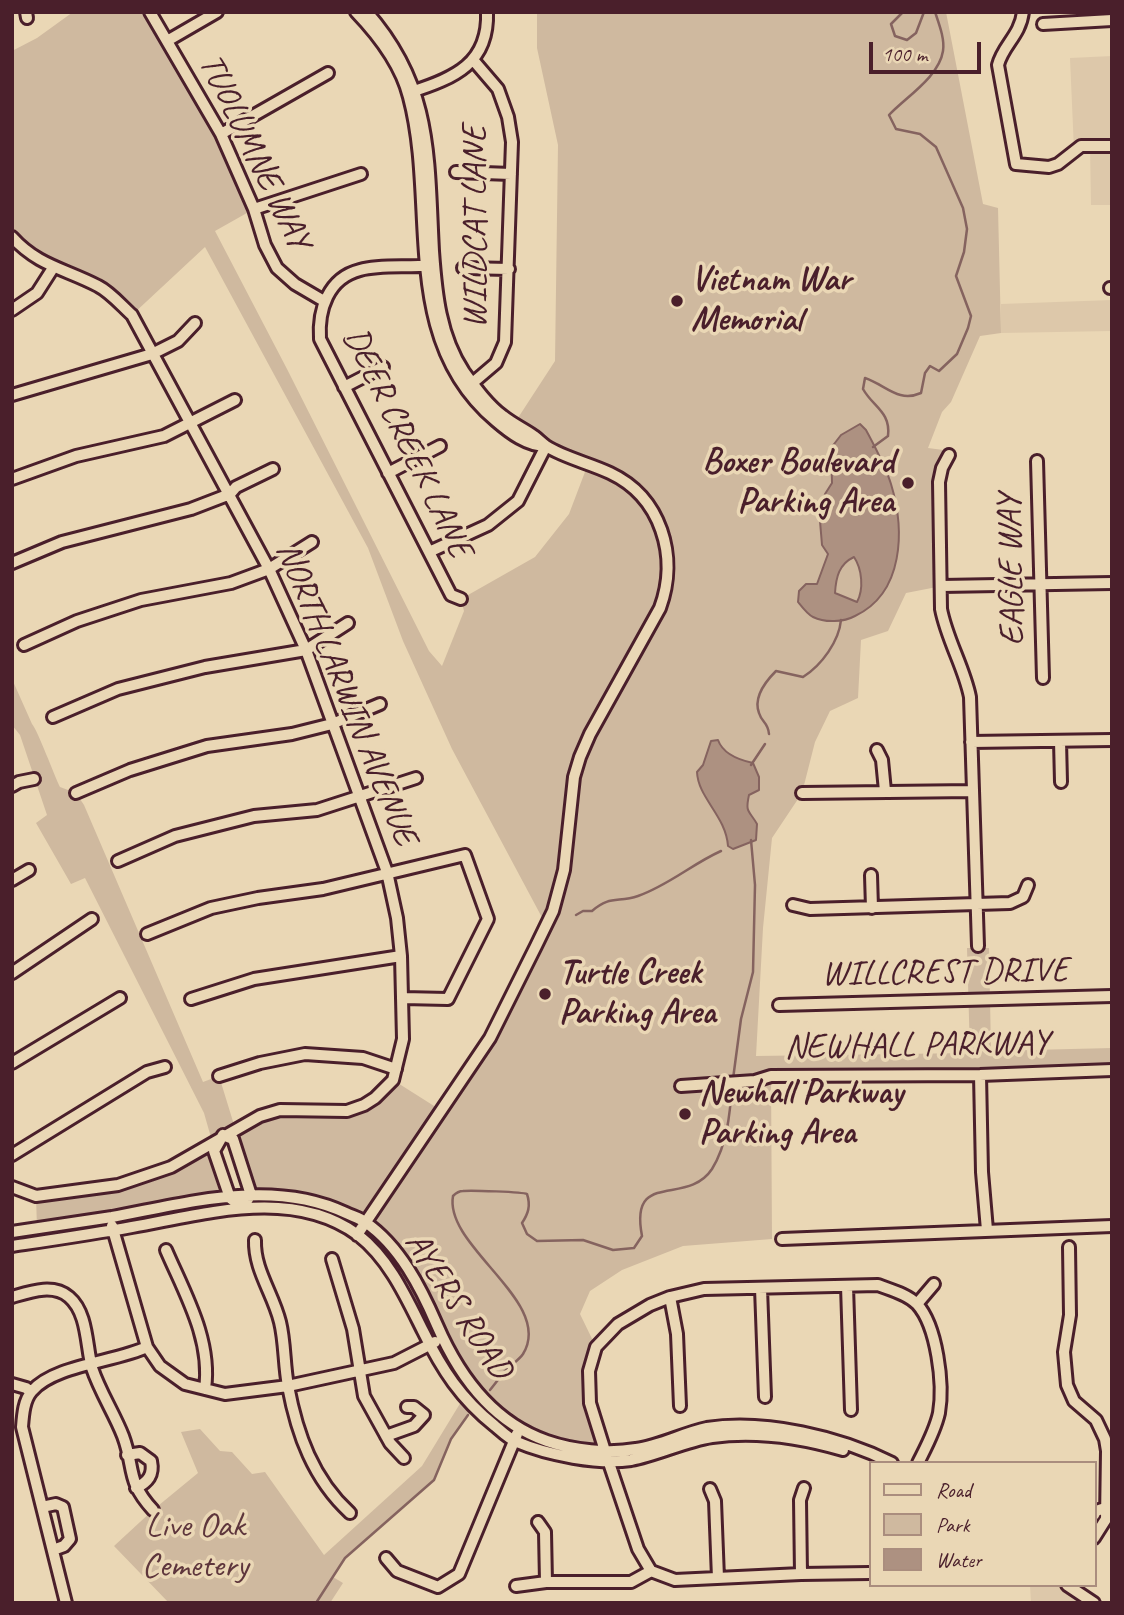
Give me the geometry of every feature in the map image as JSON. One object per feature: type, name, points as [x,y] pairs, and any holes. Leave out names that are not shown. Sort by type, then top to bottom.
[{"type":"street","name":"TUOLUMNE WAY","points":[[150,12],[221,134],[254,209],[265,245],[277,268],[295,284],[324,301]]},
{"type":"street","points":[[167,40],[216,12]]},
{"type":"street","points":[[356,12],[370,27],[412,91]]},
{"type":"street","points":[[357,1235],[489,1038],[553,911],[564,870],[574,777],[580,757],[664,597],[669,564],[657,519],[640,494],[612,474],[546,446],[500,414],[469,386],[443,328],[430,265],[427,138],[412,91],[392,43],[367,12]]},
{"type":"street","points":[[412,91],[450,77],[474,61],[483,46],[488,29],[487,12]]},
{"type":"street","points":[[1023,12],[1018,32],[1000,55],[998,65],[1016,164],[1049,167],[1058,164],[1081,146],[1112,146]]},
{"type":"street","points":[[1042,24],[1112,20]]},
{"type":"street","name":"WILDCAT LANE","points":[[469,386],[496,363],[505,342],[512,142],[508,117],[498,89],[474,61]]},
{"type":"street","points":[[221,134],[328,73]]},
{"type":"street","points":[[456,172],[511,174]]},
{"type":"street","points":[[254,209],[361,174]]},
{"type":"street","name":"NORTH LARWIN AVENUE","points":[[12,237],[24,251],[53,268],[100,286],[132,315],[269,569],[306,650],[387,872],[397,918],[403,998],[403,1039],[393,1080],[375,1098],[363,1105],[346,1111],[280,1110],[260,1116],[170,1167],[118,1185],[36,1196],[12,1186]]},
{"type":"street","name":"DEER CREEK LANE","points":[[430,265],[359,270],[337,283],[324,301],[319,322],[320,339],[451,595],[461,599]]},
{"type":"street","points":[[12,310],[37,293],[53,268]]},
{"type":"street","points":[[463,268],[509,269]]},
{"type":"street","points":[[12,395],[152,354],[178,341],[195,323]]},
{"type":"street","points":[[344,387],[383,366]]},
{"type":"street","points":[[12,479],[76,456],[164,436],[235,400]]},
{"type":"street","points":[[388,473],[440,446]]},
{"type":"street","points":[[429,552],[488,525],[518,501],[546,446]]},
{"type":"street","points":[[949,455],[939,482],[941,609],[943,621],[963,669],[970,697],[978,946]]},
{"type":"street","name":"EAGLE WAY","points":[[1037,461],[1043,678]]},
{"type":"street","points":[[12,563],[62,542],[191,509],[230,494],[236,487],[273,469]]},
{"type":"street","points":[[24,645],[77,621],[141,600],[231,583],[269,569],[312,542]]},
{"type":"street","points":[[942,586],[1112,583]]},
{"type":"street","points":[[53,717],[118,689],[205,667],[306,650],[348,623]]},
{"type":"street","points":[[76,793],[130,770],[207,746],[292,734],[332,724],[380,704]]},
{"type":"street","points":[[971,742],[1112,740]]},
{"type":"street","points":[[1060,741],[1061,782]]},
{"type":"street","points":[[877,750],[882,760],[885,792]]},
{"type":"street","points":[[118,861],[188,833],[254,816],[317,810],[416,778]]},
{"type":"street","points":[[12,786],[34,779]]},
{"type":"street","points":[[802,793],[973,791]]},
{"type":"street","points":[[147,934],[211,908],[323,889],[465,855],[488,919],[448,999],[403,998]]},
{"type":"street","points":[[12,880],[29,870]]},
{"type":"street","points":[[871,876],[872,908]]},
{"type":"street","points":[[793,905],[810,909],[1010,903],[1023,897],[1028,885]]},
{"type":"street","points":[[12,973],[92,919]]},
{"type":"street","points":[[191,999],[254,979],[401,956]]},
{"type":"street","name":"WILLCREST DRIVE","points":[[779,1005],[1112,996]]},
{"type":"street","points":[[12,1063],[120,998]]},
{"type":"street","points":[[219,1076],[260,1063],[305,1054],[363,1058],[396,1069]]},
{"type":"street","points":[[12,1154],[147,1072],[165,1067]]},
{"type":"street","name":"NEWHALL PARKWAY","points":[[681,1086],[746,1082],[771,1076],[980,1075],[1112,1070]]},
{"type":"street","points":[[980,1075],[982,1172],[988,1230]]},
{"type":"street","points":[[223,1135],[233,1139],[251,1195],[242,1207],[230,1198],[214,1151],[223,1135]]},
{"type":"street","name":"AYERS ROAD","points":[[12,1232],[182,1203],[251,1195],[280,1195],[313,1201],[365,1222],[406,1265],[420,1288],[455,1364],[472,1386],[494,1410],[519,1428],[547,1441],[607,1456],[707,1429],[745,1426],[793,1431],[833,1440],[874,1453],[888,1461]]},
{"type":"street","name":"AYERS ROAD","points":[[12,1246],[242,1207],[302,1211],[329,1220],[357,1235],[379,1255],[394,1277],[455,1388],[481,1415],[514,1441],[546,1451],[632,1460],[711,1437],[770,1436],[836,1448],[877,1461]]},
{"type":"street","points":[[110,1217],[147,1347],[160,1366],[185,1384],[225,1394],[288,1386],[394,1363],[443,1338]]},
{"type":"street","points":[[782,1239],[1112,1226]]},
{"type":"street","points":[[255,1240],[257,1263],[280,1322],[288,1386],[303,1447],[324,1484],[350,1513]]},
{"type":"street","points":[[1069,1247],[1070,1315],[1064,1352],[1066,1385],[1074,1401],[1096,1420],[1105,1439],[1106,1519],[1096,1535]]},
{"type":"street","points":[[166,1250],[201,1336],[207,1363],[205,1389]]},
{"type":"street","points":[[332,1259],[343,1289],[362,1371],[364,1396],[386,1436],[404,1458]]},
{"type":"street","points":[[917,1304],[934,1284]]},
{"type":"street","points":[[869,1573],[801,1573],[675,1580],[651,1571],[638,1549],[590,1402],[589,1371],[596,1347],[618,1324],[650,1305],[704,1289],[878,1285],[901,1293],[917,1304],[932,1328],[938,1358],[939,1411],[933,1433],[919,1461]]},
{"type":"street","points":[[847,1286],[851,1410]]},
{"type":"street","points":[[761,1288],[765,1396]]},
{"type":"street","points":[[12,1297],[34,1290],[54,1290],[69,1296],[80,1312],[91,1365],[101,1393],[123,1436],[136,1488],[153,1510]]},
{"type":"street","points":[[670,1297],[677,1334],[680,1406]]},
{"type":"street","points":[[66,1603],[22,1427],[23,1409],[31,1392],[50,1376],[129,1356],[147,1347]]},
{"type":"street","points":[[12,1384],[31,1392]]},
{"type":"street","points":[[386,1436],[414,1426],[424,1416],[414,1407],[407,1407]]},
{"type":"street","points":[[386,1558],[397,1571],[438,1587],[460,1574],[519,1428]]},
{"type":"street","points":[[127,1455],[141,1453],[151,1461],[152,1473],[149,1479],[136,1488]]},
{"type":"street","points":[[801,1573],[800,1500],[804,1488]]},
{"type":"street","points":[[710,1489],[715,1500],[718,1578]]},
{"type":"street","points":[[42,1507],[56,1504],[62,1507],[70,1539],[64,1546],[53,1550]]},
{"type":"street","points":[[1096,1511],[1105,1508]]},
{"type":"street","points":[[538,1522],[545,1532],[546,1582]]},
{"type":"street","points":[[516,1586],[546,1582],[631,1582],[651,1571]]},
{"type":"street","points":[[1070,1587],[1094,1603]]},
{"type":"shaded area","points":[[1112,56],[1112,205],[1091,205],[1090,146],[1074,150],[1070,58]]},
{"type":"shaded area","points":[[1112,300],[1112,331],[1001,333],[1001,304]]},
{"type":"shaded area","points":[[1030,1587],[1070,1587],[1094,1603],[1031,1603]]},
{"type":"green space","points":[[73,12],[150,12],[221,133],[254,209],[215,231],[429,651],[442,666],[464,611],[461,599],[535,557],[569,514],[588,464],[514,424],[555,361],[558,145],[537,48],[537,12],[946,12],[983,204],[998,208],[1001,333],[980,336],[951,402],[942,412],[928,448],[951,451],[945,461],[942,586],[906,593],[888,631],[861,640],[858,698],[830,711],[815,742],[802,793],[772,838],[763,928],[756,1056],[970,1053],[967,948],[989,948],[991,1051],[1112,1048],[1112,1070],[771,1076],[772,1239],[683,1246],[622,1270],[590,1291],[580,1314],[596,1347],[589,1371],[605,1451],[547,1441],[494,1411],[443,1338],[388,1244],[333,1207],[251,1195],[233,1139],[223,1136],[214,1151],[230,1198],[37,1228],[36,1196],[118,1185],[171,1167],[212,1141],[204,1113],[85,878],[71,884],[36,823],[47,815],[20,735],[12,725],[12,679],[60,787],[76,793],[84,805],[203,1082],[219,1076],[235,1128],[260,1116],[347,1111],[393,1080],[442,1111],[465,1076],[546,925],[452,749],[403,641],[368,548],[205,247],[132,315],[101,286],[53,268],[12,237],[12,51],[37,38]]},
{"type":"green space","name":"Live Oak Cemetery","points":[[464,1397],[474,1408],[451,1439],[434,1480],[345,1558],[333,1577],[343,1583],[330,1603],[169,1603],[114,1546],[198,1473],[181,1432],[200,1429],[220,1451],[232,1452],[252,1474],[265,1472],[324,1555],[422,1466]]},
{"type":"water","points":[[860,424],[866,430],[891,484],[899,540],[892,576],[871,606],[845,620],[829,621],[811,616],[798,602],[799,591],[806,584],[817,584],[828,554],[822,545],[820,521],[825,494],[832,483],[831,448],[841,435]],"holes":[[[854,557],[861,585],[857,602],[835,593],[837,576],[842,567]]]},
{"type":"water","points":[[718,740],[728,753],[753,763],[759,777],[759,790],[749,795],[747,805],[757,824],[756,840],[733,849],[728,846],[722,825],[702,790],[697,772],[703,765],[711,741]]},
{"type":"waterway","points":[[903,12],[891,24],[895,36],[907,40],[916,33],[924,12]]},
{"type":"waterway","points":[[873,447],[888,436],[888,428],[884,415],[863,389],[865,378],[905,396],[921,393],[925,373],[930,366],[939,371],[957,354],[971,316],[956,276],[964,252],[967,229],[963,208],[936,147],[920,134],[896,129],[889,115],[929,78],[940,60],[943,42],[935,12]]},
{"type":"waterway","points":[[769,734],[758,707],[764,685],[776,671],[803,677],[810,672],[833,644],[841,620]]},
{"type":"waterway","points":[[751,765],[765,744]]},
{"type":"waterway","points":[[733,1079],[741,1019],[753,972],[755,885],[751,840]]},
{"type":"waterway","points":[[576,915],[583,911],[592,911],[609,901],[631,898],[649,891],[721,851]]},
{"type":"waterway","points":[[490,1390],[523,1354],[529,1334],[524,1315],[513,1295],[465,1235],[455,1215],[453,1196],[468,1191],[527,1194],[528,1210],[522,1223],[527,1234],[537,1241],[583,1240],[613,1250],[634,1248],[642,1236],[640,1215],[644,1203],[652,1195],[689,1186],[701,1180],[712,1169],[724,1140],[732,1086]]},
{"type":"waterway","points":[[316,1603],[345,1558],[434,1480],[451,1439],[468,1415]]},
{"type":"place","name":"Vietnam War Memorial","points":[[677,301]]},
{"type":"place","name":"Boxer Boulevard Parking Area","points":[[908,483]]},
{"type":"place","name":"Turtle Creek Parking Area","points":[[545,994]]},
{"type":"place","name":"Newhall Parkway Parking Area","points":[[685,1114]]}]
